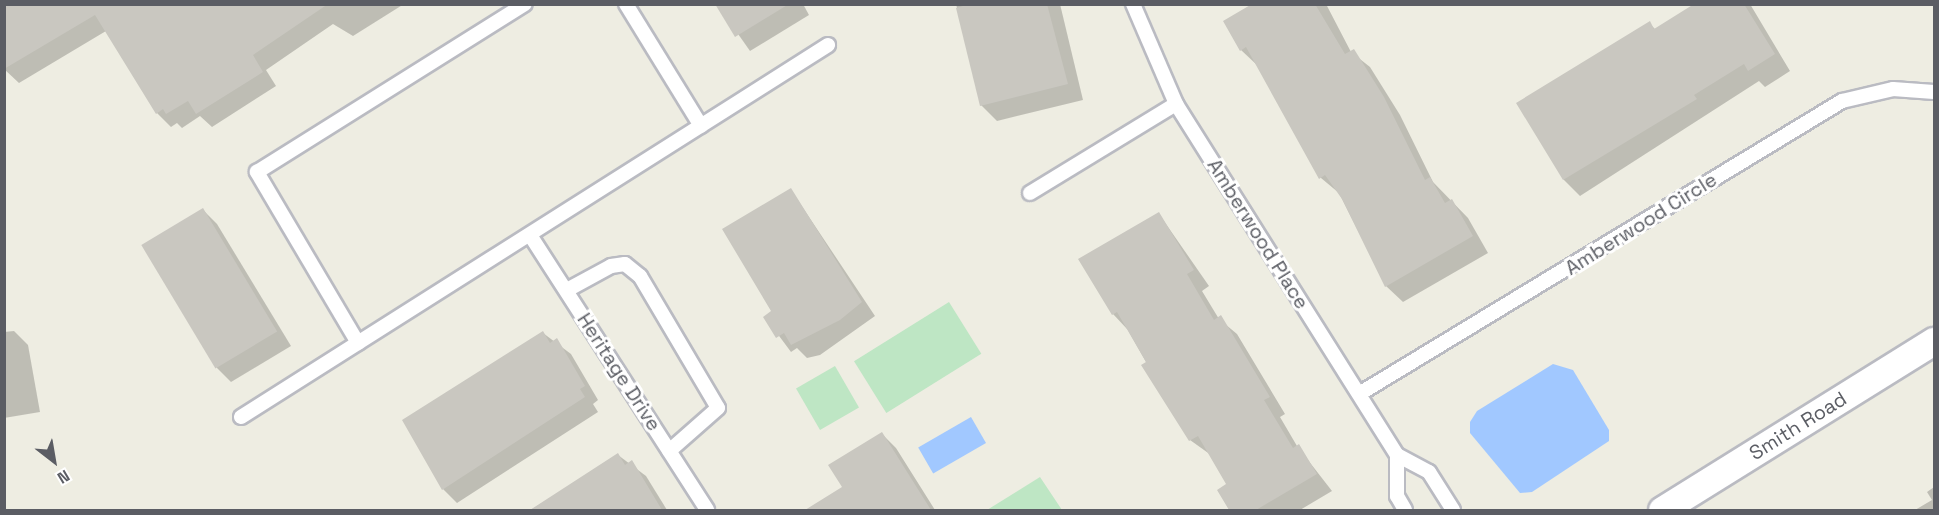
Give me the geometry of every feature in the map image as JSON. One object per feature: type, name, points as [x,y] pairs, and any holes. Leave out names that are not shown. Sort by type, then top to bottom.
[{"type":"street","name":"Smith Road","points":[[1662,510],[1935,341]]},
{"type":"lane","points":[[358,343],[257,172],[525,4]]},
{"type":"lane","points":[[626,4],[701,126]]},
{"type":"lane","name":"Amberwood Place","points":[[1133,4],[1176,104],[1397,455]]},
{"type":"lane","points":[[241,417],[828,45]]},
{"type":"lane","name":"Amberwood Circle","points":[[1359,394],[1842,101],[1893,89],[1935,92]]},
{"type":"lane","points":[[1030,193],[1176,104]]},
{"type":"lane","name":"Heritage Drive","points":[[530,235],[707,510]]},
{"type":"lane","points":[[567,290],[611,266],[625,264],[640,276],[718,408],[669,451]]},
{"type":"lane","points":[[1406,510],[1397,496],[1397,455],[1429,472],[1453,510]]},
{"type":"green space","points":[[949,302],[981,354],[886,413],[854,361]]},
{"type":"green space","points":[[835,366],[859,408],[820,430],[796,388]]},
{"type":"green space","points":[[1040,477],[1062,510],[987,510]]},
{"type":"water","points":[[1553,364],[1573,370],[1609,430],[1609,441],[1532,492],[1520,493],[1470,433],[1470,422],[1477,411]]},
{"type":"water","points":[[971,417],[986,443],[933,473],[918,448]]},
{"type":"building","points":[[4,4],[328,4],[253,55],[263,72],[196,114],[188,101],[166,114],[163,109],[156,114],[95,15],[4,69]]},
{"type":"building","points":[[715,4],[789,4],[735,37]]},
{"type":"building","points":[[970,4],[1047,4],[1068,84],[980,106],[956,8]]},
{"type":"building","points":[[1252,4],[1315,4],[1345,54],[1354,49],[1384,97],[1425,180],[1430,177],[1445,203],[1452,199],[1473,236],[1385,287],[1342,199],[1325,175],[1319,179],[1246,47],[1240,51],[1223,21]]},
{"type":"building","points":[[1694,4],[1744,4],[1775,54],[1748,71],[1744,64],[1694,95],[1697,99],[1563,180],[1516,103],[1650,21],[1654,29]]},
{"type":"building","points":[[791,188],[862,302],[840,320],[791,345],[784,333],[776,338],[763,317],[771,311],[722,229]]},
{"type":"building","points":[[203,208],[277,331],[215,369],[141,245]]},
{"type":"building","points":[[1159,212],[1194,270],[1187,274],[1214,320],[1221,315],[1270,397],[1264,400],[1293,448],[1299,444],[1317,474],[1256,510],[1229,510],[1217,490],[1226,484],[1198,436],[1189,441],[1141,365],[1146,362],[1117,312],[1112,315],[1078,259]]},
{"type":"building","points":[[543,331],[550,343],[557,338],[585,386],[580,389],[585,397],[442,490],[402,420]]},
{"type":"building","points":[[882,432],[931,510],[805,510],[842,487],[828,465]]},
{"type":"building","points":[[618,453],[625,465],[632,460],[662,510],[530,510]]}]
